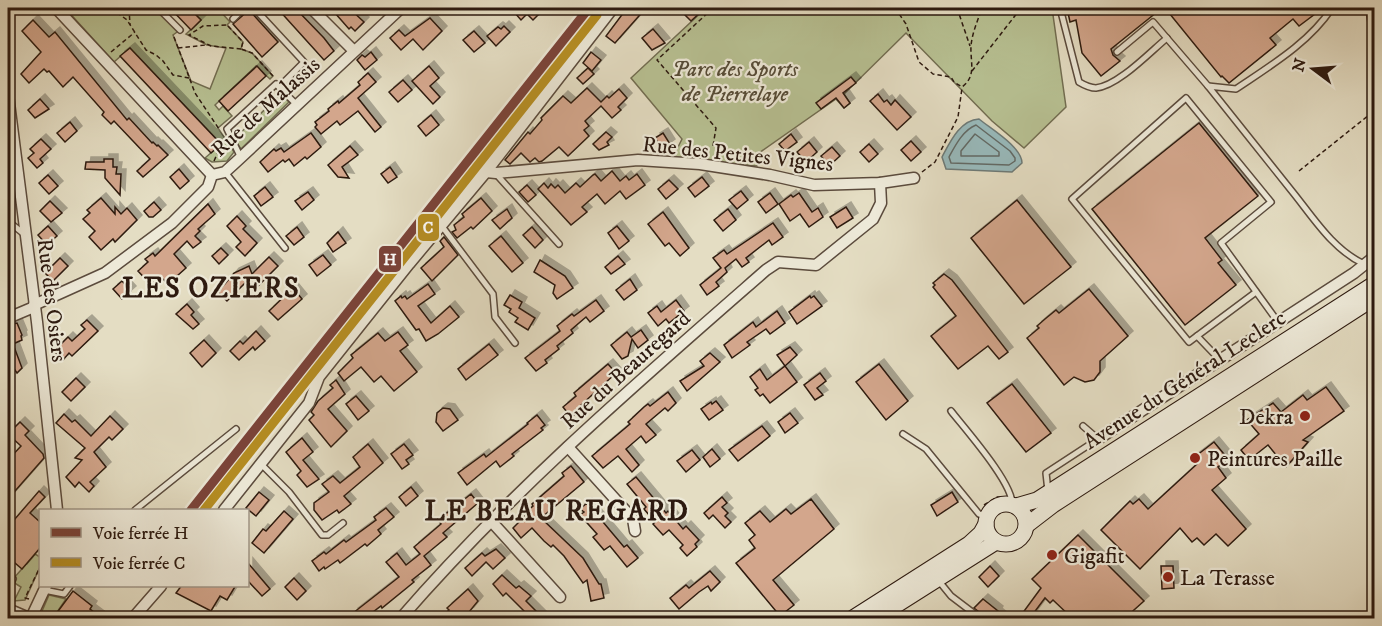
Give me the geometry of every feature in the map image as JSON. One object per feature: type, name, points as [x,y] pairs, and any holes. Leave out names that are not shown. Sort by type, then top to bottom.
[{"type":"main road","name":"Avenue du Général Leclerc","points":[[853,618],[969,544],[981,533],[996,507],[1003,504],[1034,502],[1374,284]]},
{"type":"main road","name":"Avenue du Général Leclerc","points":[[876,618],[996,542],[1005,544],[1016,542],[1024,533],[1026,525],[1053,505],[1374,298]]},
{"type":"main road","points":[[1013,505],[1023,512],[1026,525]]},
{"type":"main road","points":[[987,520],[989,534],[996,542]]},
{"type":"street","points":[[56,8],[212,176]]},
{"type":"street","points":[[311,8],[354,51]]},
{"type":"street","name":"Rue de Malassis","points":[[8,318],[106,272],[172,223],[208,187],[212,176],[225,172],[241,158],[401,8]]},
{"type":"street","points":[[225,509],[309,403],[319,377],[441,225],[491,173],[613,8]]},
{"type":"street","name":"Rue des Osiers","points":[[8,95],[57,509]]},
{"type":"street","name":"Rue des Petites Vignes","points":[[491,173],[638,160],[700,164],[770,175],[814,185],[880,183],[914,178]]},
{"type":"street","name":"Rue du Beauregard","points":[[401,618],[491,521],[568,447],[766,270],[778,262],[816,265],[873,219],[881,203],[880,183]]},
{"type":"street","points":[[1098,438],[1374,257]]},
{"type":"street","points":[[568,447],[633,519],[635,531]]},
{"type":"street","points":[[491,521],[560,597]]},
{"type":"street","points":[[133,618],[159,587]]},
{"type":"street","points":[[8,609],[30,618],[45,588]]},
{"type":"lane","points":[[158,8],[180,30]]},
{"type":"lane","points":[[232,19],[244,8]]},
{"type":"lane","points":[[254,8],[304,62],[279,87]]},
{"type":"lane","points":[[1060,8],[1078,82],[1086,86],[1096,88],[1111,84],[1167,38]]},
{"type":"lane","points":[[1208,86],[1236,89],[1306,39],[1326,18],[1332,8]]},
{"type":"lane","points":[[1369,8],[1374,44]]},
{"type":"lane","points":[[1118,51],[1153,22],[1208,86],[1315,222],[1344,252],[1364,264]]},
{"type":"lane","points":[[241,158],[227,129],[276,84],[297,105]]},
{"type":"lane","points":[[1256,292],[1189,342],[1072,200],[1185,98],[1271,202],[1221,243],[1278,322]]},
{"type":"lane","points":[[225,172],[285,248]]},
{"type":"lane","points":[[491,173],[559,244]]},
{"type":"lane","points":[[8,221],[24,234]]},
{"type":"lane","points":[[441,225],[494,294],[495,317],[515,342]]},
{"type":"lane","points":[[1197,336],[1220,360]]},
{"type":"lane","points":[[951,411],[999,473],[1011,495],[1013,505]]},
{"type":"lane","points":[[1049,493],[1046,473],[1098,438],[1083,426]]},
{"type":"lane","points":[[136,509],[236,429]]},
{"type":"lane","points":[[903,434],[926,449],[979,514],[987,520]]},
{"type":"lane","points":[[261,464],[289,492],[322,535],[328,535],[344,523]]},
{"type":"lane","points":[[8,588],[13,579]]},
{"type":"lane","points":[[937,579],[951,596],[980,618]]},
{"type":"lane","points":[[45,588],[64,594],[69,587]]},
{"type":"path","points":[[111,8],[127,20],[146,50],[156,54],[164,61],[173,75],[190,78]]},
{"type":"path","points":[[129,8],[130,25]]},
{"type":"path","points":[[712,8],[657,60],[716,128],[713,146]]},
{"type":"path","points":[[895,8],[903,8]]},
{"type":"path","points":[[895,8],[906,24],[920,62],[933,74],[951,77],[962,87]]},
{"type":"path","points":[[957,8],[970,47],[972,72]]},
{"type":"path","points":[[970,47],[982,8]]},
{"type":"path","points":[[914,178],[935,162],[958,117],[962,87],[969,81],[972,72],[1021,8]]},
{"type":"path","points":[[207,45],[189,35],[202,26],[227,25],[232,19]]},
{"type":"path","points":[[227,25],[243,42],[241,49]]},
{"type":"path","points":[[180,30],[173,34],[195,93],[223,135]]},
{"type":"path","points":[[104,58],[135,32]]},
{"type":"path","points":[[178,48],[207,45],[241,49],[252,53],[273,76]]},
{"type":"path","points":[[1299,171],[1374,111]]},
{"type":"path","points":[[213,162],[225,137],[229,145]]},
{"type":"path","points":[[38,603],[25,598],[39,569]]},
{"type":"green space","points":[[65,8],[158,8],[180,30],[173,35],[191,81],[210,89],[226,48],[207,45],[186,34],[201,20],[189,8],[223,8],[220,11],[230,22],[227,25],[243,42],[241,49],[252,53],[273,76],[270,79],[256,66],[215,105],[219,110],[223,106],[232,116],[218,128],[234,152],[227,161],[212,162],[205,158],[221,144],[130,48],[114,62]]},
{"type":"green space","name":"Parc des Sports de Pierrelaye","points":[[706,8],[1052,8],[1066,107],[1024,148],[992,121],[906,33],[844,94],[850,103],[844,108],[836,99],[759,153],[757,166],[674,158],[675,149],[682,139],[631,78]]},
{"type":"green space","points":[[281,94],[289,102],[241,149],[234,139]]},
{"type":"green space","points":[[35,554],[39,556],[39,569],[25,600],[14,601],[21,587],[13,582],[13,579]]},
{"type":"green space","points":[[49,595],[66,599],[53,618],[39,618]]},
{"type":"water","points":[[979,119],[1012,145],[1021,157],[1022,163],[1012,172],[946,169],[942,157],[952,139],[966,123]]},
{"type":"building","points":[[170,8],[189,8],[201,20],[191,30]]},
{"type":"building","points":[[277,8],[295,8],[334,51],[324,60]]},
{"type":"building","points":[[341,8],[349,8],[364,22],[355,31],[351,27],[349,29],[335,13]]},
{"type":"building","points":[[520,8],[537,8],[541,12],[533,20],[527,14],[521,20],[514,12]]},
{"type":"building","points":[[627,8],[646,8],[615,43],[606,36]]},
{"type":"building","points":[[691,8],[705,8],[691,21],[684,14]]},
{"type":"building","points":[[1067,8],[1162,8],[1111,49],[1113,55],[1120,61],[1101,76],[1082,53],[1076,20],[1070,22]]},
{"type":"building","points":[[1165,8],[1323,8],[1299,26],[1293,19],[1270,38],[1276,45],[1229,83],[1221,77]]},
{"type":"building","points":[[249,10],[278,42],[262,57],[233,24]]},
{"type":"building","points":[[430,18],[442,31],[423,50],[413,39],[401,50],[390,38],[399,30],[405,36]]},
{"type":"building","points":[[33,20],[49,37],[55,32],[127,120],[129,118],[152,143],[158,145],[168,155],[143,177],[137,171],[150,159],[114,121],[111,124],[102,115],[104,112],[73,77],[63,87],[49,71],[44,69],[29,83],[21,74],[41,52],[22,31]]},
{"type":"building","points":[[504,26],[510,32],[496,46],[487,36],[498,27],[501,29]]},
{"type":"building","points":[[653,29],[665,43],[652,50],[642,38]]},
{"type":"building","points":[[474,31],[485,43],[474,52],[463,40]]},
{"type":"building","points":[[130,48],[221,144],[211,153],[120,56]]},
{"type":"building","points":[[371,52],[377,60],[365,70],[357,60],[362,55],[365,57]]},
{"type":"building","points":[[591,52],[601,60],[592,71],[583,63]]},
{"type":"building","points":[[257,66],[266,76],[228,111],[219,101]]},
{"type":"building","points":[[429,66],[439,78],[430,86],[440,97],[433,104],[412,81]]},
{"type":"building","points":[[588,68],[594,74],[583,84],[577,78]]},
{"type":"building","points":[[368,73],[376,82],[358,98],[381,127],[375,132],[358,111],[340,125],[337,121],[321,134],[315,127],[317,125],[315,122],[360,85],[358,82]]},
{"type":"building","points":[[851,77],[856,83],[843,93],[850,103],[844,108],[836,98],[821,109],[816,103]]},
{"type":"building","points":[[403,80],[412,90],[398,102],[389,92]]},
{"type":"building","points":[[587,88],[601,102],[619,89],[627,98],[618,107],[621,110],[612,118],[601,106],[585,121],[589,126],[584,130],[589,136],[568,156],[559,147],[539,162],[535,158],[530,162],[521,153],[510,164],[505,160],[563,96],[571,103]]},
{"type":"building","points":[[878,94],[884,102],[887,100],[891,105],[895,100],[911,117],[897,130],[870,101]]},
{"type":"building","points":[[40,99],[49,109],[35,118],[28,110]]},
{"type":"building","points":[[431,115],[439,125],[426,136],[418,126]]},
{"type":"building","points":[[70,122],[77,131],[65,142],[57,133]]},
{"type":"building","points":[[1199,123],[1258,196],[1205,238],[1222,260],[1218,263],[1236,285],[1185,325],[1092,209]]},
{"type":"building","points":[[606,132],[612,137],[607,142],[609,145],[599,150],[593,144]]},
{"type":"building","points":[[311,133],[321,147],[307,159],[305,157],[294,166],[289,159],[285,162],[283,160],[268,172],[260,162],[274,149],[276,151],[281,148],[284,152]]},
{"type":"building","points":[[663,133],[670,144],[663,149],[655,138]]},
{"type":"building","points":[[791,134],[797,142],[785,151],[779,144]]},
{"type":"building","points":[[41,139],[51,149],[40,159],[43,163],[37,168],[28,158],[34,153],[30,149]]},
{"type":"building","points":[[911,141],[921,152],[911,161],[901,150]]},
{"type":"building","points":[[809,142],[817,152],[806,162],[797,152]]},
{"type":"building","points":[[869,144],[878,154],[869,162],[860,152]]},
{"type":"building","points":[[350,146],[358,155],[342,167],[349,178],[338,177],[328,165]]},
{"type":"building","points":[[832,147],[840,156],[829,166],[821,156]]},
{"type":"building","points":[[104,159],[113,159],[113,167],[117,167],[116,174],[121,174],[120,195],[105,178],[105,170],[85,169],[86,162],[104,162]]},
{"type":"building","points":[[390,167],[397,177],[388,183],[381,174]]},
{"type":"building","points":[[179,169],[189,181],[180,189],[170,177]]},
{"type":"building","points":[[612,171],[620,181],[626,176],[629,180],[637,174],[645,185],[626,199],[620,191],[605,204],[597,194],[582,207],[587,212],[571,225],[538,189],[544,183],[548,188],[551,184],[555,188],[558,185],[565,193],[576,183],[580,187],[595,174],[601,181]]},
{"type":"building","points":[[48,175],[58,186],[49,194],[39,183]]},
{"type":"building","points":[[702,177],[709,186],[695,197],[688,188]]},
{"type":"building","points":[[669,180],[678,189],[666,199],[658,189]]},
{"type":"building","points":[[527,185],[536,195],[528,202],[519,192]]},
{"type":"building","points":[[265,187],[273,197],[261,206],[254,196]]},
{"type":"building","points":[[741,191],[748,200],[737,209],[729,200]]},
{"type":"building","points":[[308,192],[314,200],[302,210],[295,201]]},
{"type":"building","points":[[770,193],[778,204],[766,213],[758,202]]},
{"type":"building","points":[[799,193],[812,212],[818,208],[823,217],[809,227],[800,214],[790,221],[779,204],[791,195],[793,197]]},
{"type":"building","points":[[101,198],[115,214],[115,207],[121,214],[127,208],[137,220],[115,242],[113,239],[101,250],[89,237],[95,231],[83,219],[90,213],[87,210]]},
{"type":"building","points":[[481,198],[492,211],[473,229],[471,227],[457,238],[452,232],[456,230],[454,225],[464,217],[462,214]]},
{"type":"building","points":[[1017,200],[1071,267],[1024,304],[971,238]]},
{"type":"building","points":[[50,201],[62,213],[51,222],[40,211]]},
{"type":"building","points":[[154,202],[161,210],[153,217],[149,217],[144,211]]},
{"type":"building","points":[[208,204],[215,214],[198,229],[200,231],[195,236],[201,242],[193,248],[187,241],[174,254],[186,268],[168,284],[160,276],[151,285],[138,271],[148,262],[145,259],[153,253],[155,256]]},
{"type":"building","points":[[846,207],[853,218],[837,228],[830,217]]},
{"type":"building","points":[[507,209],[512,218],[500,229],[492,220]]},
{"type":"building","points":[[728,209],[736,220],[723,231],[714,220]]},
{"type":"building","points":[[663,212],[689,248],[680,256],[669,243],[665,246],[648,224]]},
{"type":"building","points":[[237,216],[246,226],[243,229],[257,243],[245,256],[236,247],[241,242],[227,226]]},
{"type":"building","points":[[773,223],[783,237],[772,245],[769,240],[746,258],[749,262],[742,267],[736,259],[725,268],[727,272],[716,282],[719,286],[707,295],[700,285],[721,268],[713,258],[724,250],[727,254]]},
{"type":"building","points":[[48,226],[57,236],[47,245],[38,235]]},
{"type":"building","points":[[617,226],[629,241],[619,249],[608,233]]},
{"type":"building","points":[[297,227],[304,237],[294,245],[286,236]]},
{"type":"building","points":[[532,227],[543,240],[535,248],[523,235]]},
{"type":"building","points":[[338,232],[346,243],[333,252],[327,243]]},
{"type":"building","points":[[501,236],[523,263],[512,272],[489,246]]},
{"type":"building","points":[[444,237],[458,255],[432,281],[421,268],[444,247],[440,241]]},
{"type":"building","points":[[221,248],[228,255],[219,264],[212,256]]},
{"type":"building","points":[[323,255],[331,265],[317,276],[309,265]]},
{"type":"building","points":[[618,256],[625,264],[611,274],[605,267]]},
{"type":"building","points":[[269,257],[278,266],[253,291],[245,283],[227,301],[218,292],[234,273],[249,266],[252,274]]},
{"type":"building","points":[[60,258],[68,266],[53,281],[45,273]]},
{"type":"building","points":[[540,260],[565,276],[573,288],[557,299],[553,293],[555,285],[534,272]]},
{"type":"building","points":[[944,274],[952,280],[1008,352],[999,359],[988,346],[958,369],[931,336],[956,316],[933,287],[935,285],[933,283]]},
{"type":"building","points":[[630,279],[637,290],[624,300],[616,290]]},
{"type":"building","points":[[122,281],[131,291],[122,299],[113,289]]},
{"type":"building","points":[[428,284],[435,294],[418,306],[431,323],[450,306],[459,317],[426,341],[419,329],[416,330],[395,301],[401,296],[407,299]]},
{"type":"building","points":[[293,288],[302,299],[278,320],[269,311]]},
{"type":"building","points":[[1089,289],[1128,336],[1100,361],[1100,372],[1094,380],[1085,382],[1074,377],[1064,385],[1027,338],[1056,310],[1059,313]]},
{"type":"building","points":[[510,295],[522,302],[519,308],[535,318],[528,330],[515,322],[518,318],[509,312],[511,309],[504,305]]},
{"type":"building","points":[[810,296],[811,298],[814,296],[822,306],[797,324],[789,312]]},
{"type":"building","points":[[596,300],[604,311],[590,322],[586,317],[571,330],[573,333],[557,346],[559,349],[545,360],[547,363],[536,371],[525,358],[560,331],[557,326]]},
{"type":"building","points":[[676,300],[684,311],[669,323],[666,319],[658,326],[648,313],[657,306],[661,312]]},
{"type":"building","points":[[187,304],[194,312],[191,315],[199,324],[193,329],[176,314]]},
{"type":"building","points":[[777,311],[785,323],[770,334],[766,329],[747,342],[750,345],[732,358],[724,345],[753,322],[756,327]]},
{"type":"building","points":[[87,320],[98,331],[72,356],[69,353],[63,360],[54,351],[68,337],[72,341],[85,329],[81,325]]},
{"type":"building","points":[[17,323],[22,340],[13,344],[22,368],[17,373],[8,360],[8,325]]},
{"type":"building","points":[[641,330],[648,340],[638,348],[632,339],[628,356],[622,359],[611,345],[627,332],[631,337]]},
{"type":"building","points":[[256,331],[265,341],[255,350],[253,347],[239,360],[230,351],[240,341],[243,344]]},
{"type":"building","points":[[398,332],[408,345],[400,351],[417,372],[394,391],[381,376],[374,382],[361,367],[344,381],[338,373],[353,358],[351,355],[378,333],[385,341]]},
{"type":"building","points":[[204,340],[216,353],[202,367],[190,353]]},
{"type":"building","points":[[489,344],[498,355],[466,380],[458,369]]},
{"type":"building","points":[[790,347],[797,355],[785,366],[777,355]]},
{"type":"building","points":[[710,353],[720,362],[687,391],[680,381],[704,366],[700,361]]},
{"type":"building","points":[[608,364],[616,373],[580,406],[583,410],[571,417],[563,407],[576,396],[574,393]]},
{"type":"building","points":[[879,364],[908,401],[886,420],[856,382]]},
{"type":"building","points":[[785,366],[797,382],[770,403],[763,394],[760,396],[755,390],[758,388],[750,377],[760,369],[767,380]]},
{"type":"building","points":[[820,373],[826,381],[817,388],[823,395],[815,400],[804,385]]},
{"type":"building","points":[[76,378],[85,387],[71,401],[62,392]]},
{"type":"building","points":[[336,380],[345,394],[328,409],[347,431],[331,447],[309,420],[314,415],[311,412],[318,401],[333,388],[330,385]]},
{"type":"building","points":[[1012,384],[1051,433],[1026,452],[987,403]]},
{"type":"building","points":[[1326,387],[1344,411],[1303,440],[1308,442],[1286,467],[1268,445],[1249,460],[1241,450],[1259,434],[1247,420],[1273,403],[1281,412],[1303,395],[1307,400]]},
{"type":"building","points":[[668,392],[676,403],[668,411],[665,408],[646,424],[656,435],[646,443],[641,436],[626,449],[639,465],[632,472],[618,456],[603,468],[592,456],[630,424],[628,422],[644,407],[648,404],[650,406]]},
{"type":"building","points":[[356,396],[369,411],[358,420],[346,404]]},
{"type":"building","points":[[716,401],[723,410],[709,420],[701,409]]},
{"type":"building","points":[[443,408],[450,409],[458,420],[443,431],[436,422],[437,413]]},
{"type":"building","points":[[790,413],[798,423],[785,433],[778,422]]},
{"type":"building","points":[[64,414],[72,422],[75,420],[91,436],[110,416],[123,429],[112,440],[109,437],[94,452],[106,467],[90,482],[94,486],[89,492],[79,482],[75,487],[66,477],[82,460],[75,458],[85,448],[56,423]]},
{"type":"building","points":[[537,415],[545,425],[541,428],[543,430],[512,454],[514,456],[500,467],[496,461],[467,485],[458,473],[484,454],[486,457]]},
{"type":"building","points":[[20,422],[29,431],[25,435],[44,458],[8,499],[8,473],[13,467],[8,460],[21,446],[8,434]]},
{"type":"building","points":[[762,426],[770,436],[738,461],[729,450]]},
{"type":"building","points":[[302,438],[313,452],[303,460],[319,479],[307,487],[297,475],[301,471],[286,452]]},
{"type":"building","points":[[1214,442],[1228,459],[1218,467],[1226,478],[1212,490],[1246,529],[1228,546],[1216,534],[1204,545],[1197,538],[1192,542],[1180,528],[1140,569],[1101,530],[1130,501],[1133,504],[1139,499],[1148,509],[1197,464],[1192,459]]},
{"type":"building","points":[[368,444],[383,463],[344,496],[351,504],[339,513],[337,510],[322,520],[314,510],[314,503],[329,492],[322,484],[333,476],[340,483],[360,467],[353,457]]},
{"type":"building","points":[[404,444],[413,455],[406,460],[409,464],[402,469],[391,454]]},
{"type":"building","points":[[712,449],[720,459],[710,467],[703,457]]},
{"type":"building","points":[[692,450],[700,460],[686,472],[677,461]]},
{"type":"building","points":[[571,466],[584,482],[541,518],[583,558],[601,584],[604,598],[591,601],[587,580],[583,583],[564,556],[553,545],[551,547],[532,528],[521,538],[513,528],[528,513],[526,512],[533,506],[532,504],[564,476],[562,473]]},
{"type":"building","points":[[636,477],[666,513],[668,511],[683,529],[686,526],[699,540],[695,544],[697,547],[687,556],[680,548],[683,545],[669,530],[663,535],[653,524],[655,522],[644,509],[646,507],[627,484]]},
{"type":"building","points":[[411,487],[418,496],[406,506],[399,497]]},
{"type":"building","points":[[39,491],[45,497],[30,513],[39,521],[39,549],[22,569],[8,557],[12,551],[8,548],[8,527]]},
{"type":"building","points":[[259,492],[269,500],[256,516],[246,508]]},
{"type":"building","points":[[952,492],[958,502],[937,516],[931,505]]},
{"type":"building","points":[[471,494],[478,503],[443,533],[447,537],[424,556],[431,565],[382,608],[381,606],[365,618],[357,618],[353,613],[399,577],[386,562],[397,553],[406,565],[420,554],[414,547],[441,524],[438,520]]},
{"type":"building","points":[[722,497],[727,503],[722,507],[728,513],[725,516],[731,522],[725,528],[713,515],[709,519],[704,513]]},
{"type":"building","points":[[811,499],[834,529],[773,580],[794,605],[780,616],[736,563],[755,548],[749,540],[755,535],[745,523],[760,511],[770,522],[786,509],[791,514]]},
{"type":"building","points":[[587,503],[624,547],[627,545],[638,558],[627,567],[610,546],[604,550],[593,537],[597,534],[580,515],[584,512],[580,509]]},
{"type":"building","points":[[386,508],[394,517],[378,530],[381,534],[340,563],[338,560],[319,571],[312,561],[324,552],[326,554],[344,540],[346,542],[376,520],[374,517]]},
{"type":"building","points":[[284,511],[293,519],[264,553],[252,543],[263,529],[266,531]]},
{"type":"building","points":[[1078,535],[1144,601],[1125,618],[1072,618],[1053,600],[1050,603],[1045,598],[1030,618],[1019,618],[1041,588],[1032,579]]},
{"type":"building","points":[[496,549],[505,558],[493,569],[486,562],[472,576],[465,568],[482,553],[485,556]]},
{"type":"building","points":[[249,564],[270,589],[262,596],[249,582]]},
{"type":"building","points":[[990,566],[999,576],[988,587],[979,577]]},
{"type":"building","name":"La Terasse","points":[[1161,566],[1173,566],[1174,588],[1162,589]]},
{"type":"building","points":[[710,571],[720,582],[711,591],[708,586],[679,609],[670,598],[686,585],[689,588]]},
{"type":"building","points":[[502,575],[516,588],[519,586],[531,596],[526,601],[543,618],[518,618],[524,611],[506,593],[503,596],[493,584]]},
{"type":"building","points":[[294,578],[306,591],[297,600],[285,587]]},
{"type":"building","points":[[180,587],[235,587],[227,600],[220,596],[211,611],[176,593]]},
{"type":"building","points":[[468,589],[478,601],[469,612],[461,618],[441,618],[449,610],[447,608]]},
{"type":"building","points":[[73,591],[92,606],[90,609],[102,618],[53,618]]},
{"type":"building","points":[[983,599],[1003,618],[985,618],[974,608]]},
{"type":"rail line","name":"H","points":[[192,509],[589,8]]},
{"type":"rail line","name":"C","points":[[205,509],[597,15]]},
{"type":"place","name":"Dekra","points":[[1305,416]]},
{"type":"place","name":"Peintures Paille","points":[[1195,458]]},
{"type":"place","name":"Gigafit","points":[[1052,555]]},
{"type":"place","name":"La Terasse","points":[[1168,577]]},
{"type":"district","name":"LES OZIERS","points":[[211,287]]},
{"type":"district","name":"LE BEAU REGARD","points":[[557,510]]}]
